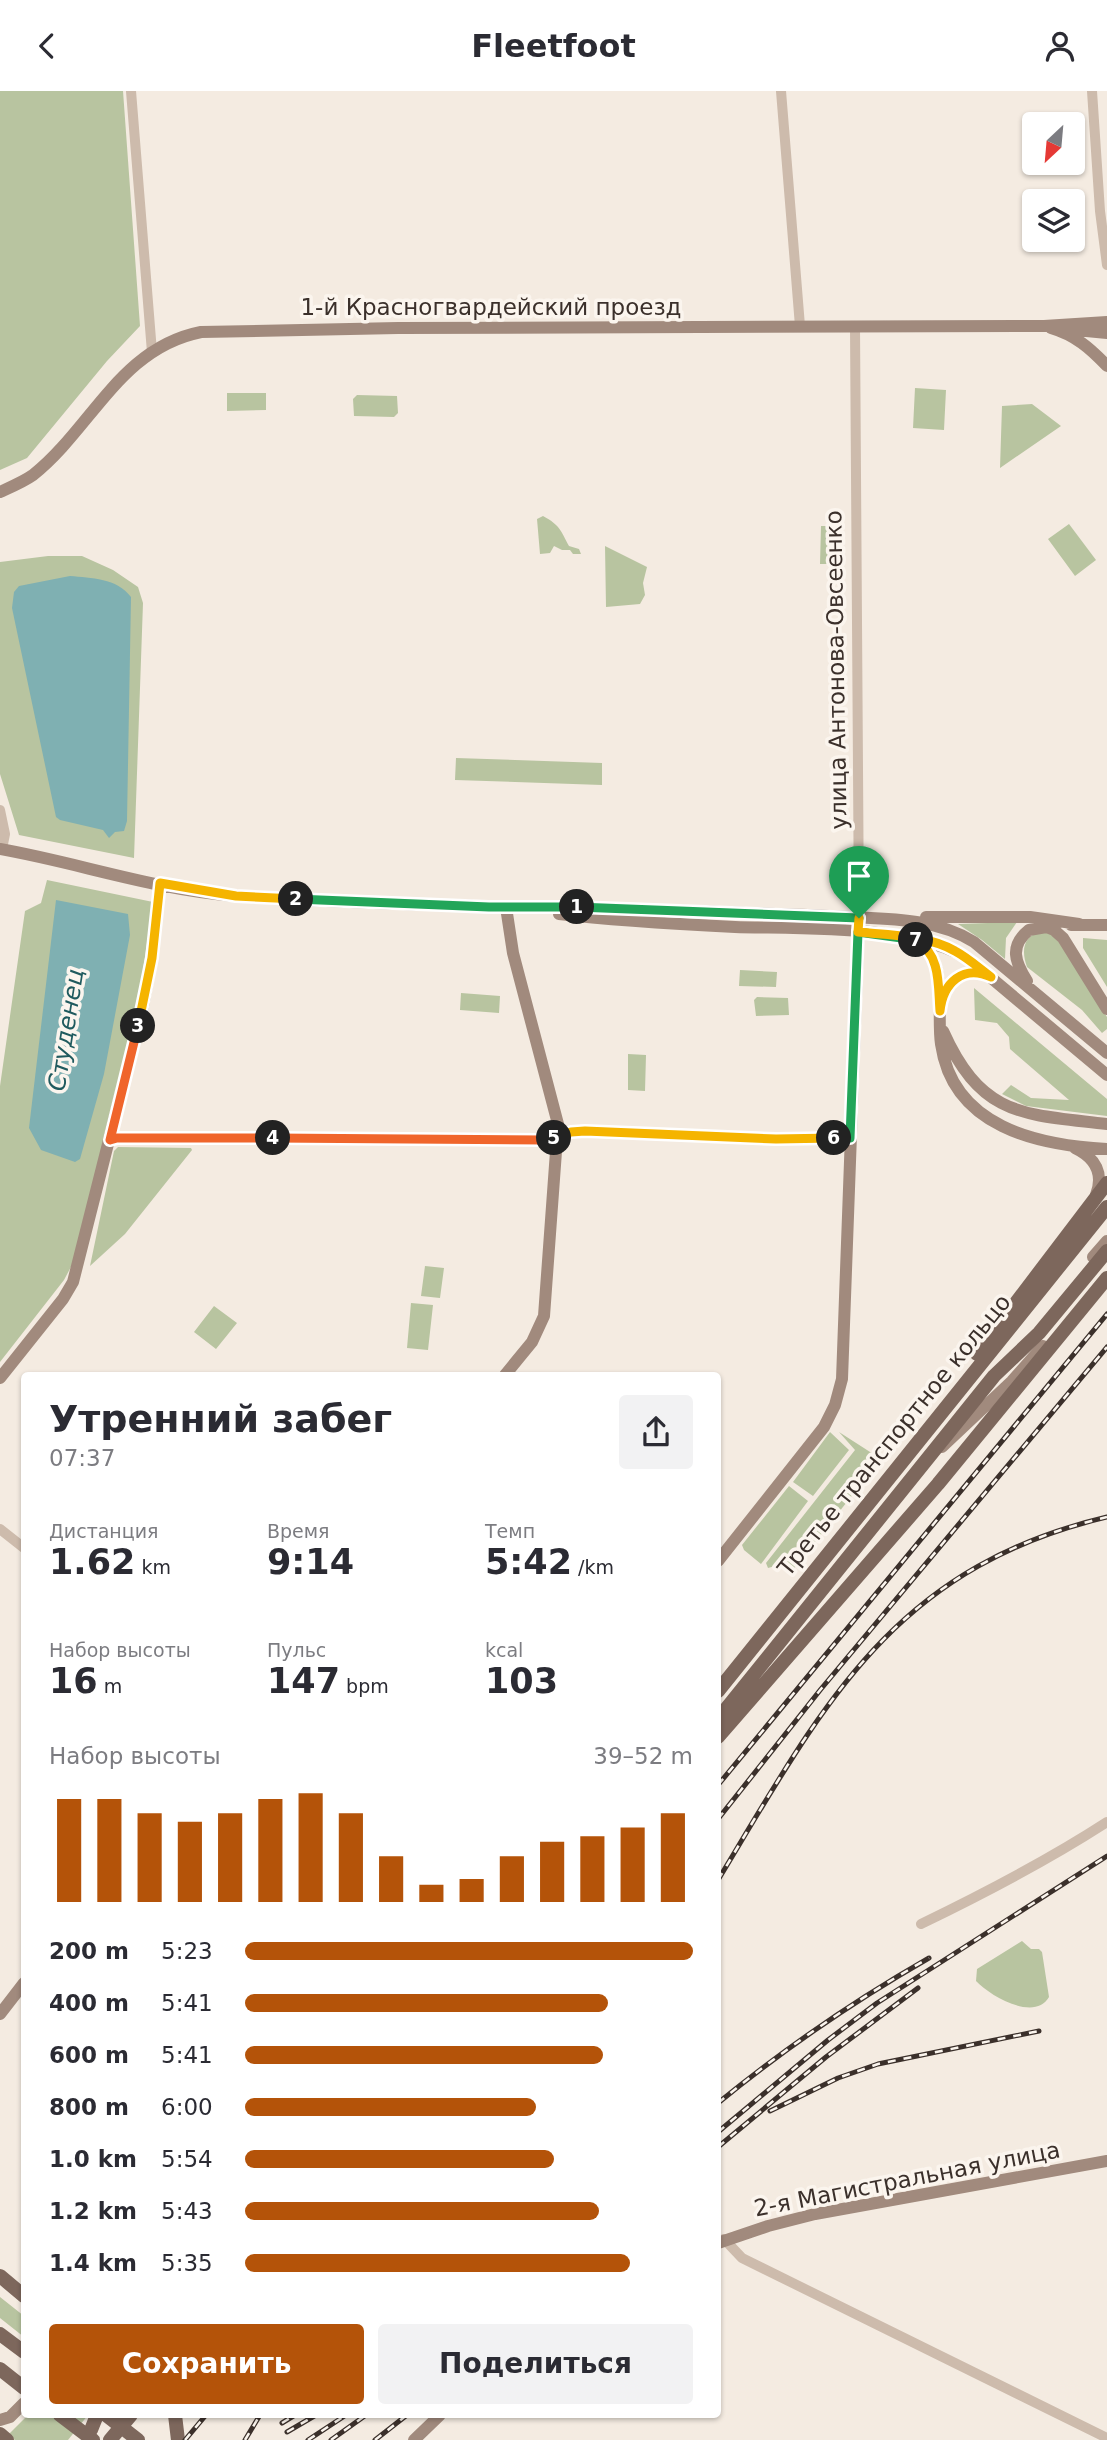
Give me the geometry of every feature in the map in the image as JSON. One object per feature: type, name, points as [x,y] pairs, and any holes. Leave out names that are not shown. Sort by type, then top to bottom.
[{"type":"main road","points":[[1044,326],[1078,339],[1107,366]]},
{"type":"main road","name":"1-й Красногвардейский проезд","points":[[0,492],[17,485],[43,466],[120,379],[152,352],[173,339],[189,334],[271,329],[1106,326]]},
{"type":"main road","points":[[1,849],[160,883],[243,897],[506,907],[592,907],[921,922],[952,930],[974,942],[1107,1052]]},
{"type":"main road","points":[[0,1378],[63,1299],[73,1282],[143,1006],[152,958],[160,883]]},
{"type":"main road","points":[[506,907],[642,923],[858,932],[909,937],[951,948],[991,977],[1107,1075]]},
{"type":"main road","points":[[506,907],[513,953],[557,1119],[544,1316],[532,1342],[507,1372]]},
{"type":"main road","points":[[859,918],[1030,917],[1079,924]]},
{"type":"main road","name":"улица Антонова-Овсеенко","points":[[721,1557],[824,1427],[835,1405],[842,1380],[859,918]]},
{"type":"main road","points":[[1035,992],[1019,968],[1015,951],[1025,933],[1040,926],[1107,925]]},
{"type":"main road","points":[[1040,926],[1051,928],[1063,939],[1107,1009]]},
{"type":"main road","points":[[909,937],[923,945],[933,957],[937,972],[941,1047],[953,1080],[973,1107],[1006,1129],[1028,1137],[1107,1149]]},
{"type":"main road","points":[[991,977],[974,972],[958,976],[946,989],[940,1014],[943,1031],[962,1066],[979,1086],[996,1100],[1032,1115],[1107,1124]]},
{"type":"main road","points":[[1058,1143],[1085,1153],[1097,1167],[1099,1185],[1084,1216]]},
{"type":"main road","points":[[940,1415],[997,1325],[1107,1183]]},
{"type":"main road","name":"Третье транспортное кольцо","points":[[721,1687],[1107,1207]]},
{"type":"main road","points":[[994,1376],[1107,1241]]},
{"type":"main road","name":"Третье транспортное кольцо","points":[[721,1715],[994,1376],[1039,1333],[1107,1251]]},
{"type":"main road","points":[[924,1464],[1018,1374],[1107,1271]]},
{"type":"main road","points":[[721,1734],[938,1484],[1107,1278]]},
{"type":"main road","points":[[1081,1310],[1107,1284]]},
{"type":"main road","points":[[0,2014],[21,1987]]},
{"type":"main road","name":"2-я Магистральная улица","points":[[721,2241],[815,2214],[1107,2161]]},
{"type":"main road","points":[[0,2276],[21,2294]]},
{"type":"main road","points":[[0,2287],[21,2303]]},
{"type":"main road","points":[[0,2333],[21,2350]]},
{"type":"main road","points":[[5,2373],[21,2386]]},
{"type":"main road","points":[[0,2420],[10,2417],[21,2406]]},
{"type":"main road","points":[[64,2418],[89,2437]]},
{"type":"main road","points":[[89,2437],[96,2418]]},
{"type":"main road","points":[[89,2437],[103,2418]]},
{"type":"main road","points":[[109,2418],[138,2440]]},
{"type":"main road","points":[[110,2440],[128,2418]]},
{"type":"main road","points":[[175,2418],[178,2440]]},
{"type":"main road","points":[[414,2440],[437,2418]]},
{"type":"main road","points":[[0,2434],[7,2440]]},
{"type":"street","points":[[131,91],[152,352]]},
{"type":"street","points":[[781,91],[800,326]]},
{"type":"street","points":[[1092,91],[1100,211],[1107,265]]},
{"type":"street","name":"улица Антонова-Овсеенко","points":[[855,327],[859,918]]},
{"type":"street","points":[[0,810],[5,834],[1,849]]},
{"type":"street","points":[[110,1140],[544,1140],[585,1131],[776,1139],[850,1138]]},
{"type":"street","points":[[0,1529],[21,1546]]},
{"type":"street","points":[[921,1924],[1052,1857],[1107,1822]]},
{"type":"street","points":[[721,2241],[742,2258],[1107,2438]]},
{"type":"green space","points":[[0,91],[123,91],[140,326],[107,361],[27,458],[0,470]]},
{"type":"green space","points":[[915,388],[946,390],[944,430],[913,428]]},
{"type":"green space","points":[[227,393],[266,393],[266,410],[227,411]]},
{"type":"green space","points":[[357,395],[397,396],[398,413],[394,417],[354,416],[353,399]]},
{"type":"green space","points":[[1032,404],[1061,426],[1000,468],[1002,406]]},
{"type":"green space","points":[[543,516],[557,525],[569,546],[579,549],[581,554],[573,554],[570,550],[554,546],[550,553],[540,554],[537,519]]},
{"type":"green space","points":[[1069,524],[1096,560],[1075,576],[1048,539]]},
{"type":"green space","points":[[821,526],[842,526],[842,564],[820,564]]},
{"type":"green space","points":[[605,546],[647,567],[643,583],[645,595],[640,604],[606,607]]},
{"type":"green space","points":[[48,556],[82,556],[113,570],[138,587],[143,603],[134,858],[19,835],[0,774],[0,562]]},
{"type":"green space","points":[[456,758],[602,763],[602,785],[455,780]]},
{"type":"green space","points":[[47,880],[153,902],[137,1011],[72,1265],[64,1280],[0,1362],[0,1086],[25,911],[41,903]]},
{"type":"green space","points":[[1017,922],[1006,938],[1005,959],[958,924]]},
{"type":"green space","points":[[1042,931],[1051,934],[1059,942],[1107,1017],[1107,1029],[1102,1033],[1082,1010],[1027,967],[1025,944],[1031,936]]},
{"type":"green space","points":[[1083,938],[1107,940],[1107,987],[1083,948]]},
{"type":"green space","points":[[740,970],[777,972],[776,987],[739,986]]},
{"type":"green space","points":[[974,988],[1107,1099],[1107,1116],[1026,1106],[1002,1094],[1011,1085],[1031,1098],[1069,1100],[1010,1049],[1009,1037],[997,1023],[975,1020]]},
{"type":"green space","points":[[461,993],[500,996],[499,1013],[460,1010]]},
{"type":"green space","points":[[757,997],[788,998],[789,1015],[756,1016],[754,1000]]},
{"type":"green space","points":[[628,1054],[646,1055],[645,1091],[628,1090]]},
{"type":"green space","points":[[118,1147],[192,1150],[125,1234],[90,1266],[114,1151]]},
{"type":"green space","points":[[425,1266],[444,1268],[440,1298],[421,1296]]},
{"type":"green space","points":[[411,1303],[433,1305],[428,1350],[407,1348]]},
{"type":"green space","points":[[214,1306],[237,1323],[216,1349],[194,1332]]},
{"type":"green space","points":[[830,1432],[849,1450],[813,1496],[793,1482]]},
{"type":"green space","points":[[839,1432],[881,1459],[793,1570],[782,1564],[768,1568],[766,1563],[855,1450]]},
{"type":"green space","points":[[789,1486],[808,1501],[761,1564],[744,1550],[742,1545]]},
{"type":"green space","points":[[1022,1941],[1031,1949],[1039,1949],[1042,1952],[1049,1997],[1034,2007],[1012,2004],[976,1981],[977,1969]]},
{"type":"green space","points":[[0,2297],[21,2314],[21,2335],[0,2318]]},
{"type":"green space","points":[[25,2418],[86,2418],[68,2440],[15,2440],[8,2435]]},
{"type":"water","points":[[70,576],[111,583],[119,586],[131,597],[127,821],[124,831],[115,832],[109,838],[103,830],[56,817],[12,608],[14,592],[19,586]]},
{"type":"water","name":"Студенец","points":[[56,900],[128,914],[130,935],[104,1074],[80,1159],[75,1162],[41,1150],[29,1128]]},
{"type":"railway","points":[[721,1781],[1107,1314]]},
{"type":"railway","points":[[721,1815],[821,1689],[1107,1347]]},
{"type":"railway","points":[[721,1875],[793,1757],[831,1702],[871,1652],[917,1608],[970,1571],[1033,1540],[1107,1517]]},
{"type":"railway","points":[[721,2129],[828,2040],[877,2003],[1107,1856]]},
{"type":"railway","points":[[721,2101],[820,2026],[929,1958]]},
{"type":"railway","points":[[721,2144],[826,2057],[918,1988]]},
{"type":"railway","points":[[770,2111],[838,2078],[878,2064],[1039,2031]]},
{"type":"railway","points":[[185,2440],[203,2418]]},
{"type":"railway","points":[[245,2440],[258,2418]]},
{"type":"railway","points":[[282,2423],[290,2418]]},
{"type":"railway","points":[[287,2432],[311,2418]]},
{"type":"railway","points":[[308,2440],[341,2418]]},
{"type":"railway","points":[[331,2440],[362,2418]]},
{"type":"railway","points":[[375,2440],[403,2418]]},
{"type":"route","points":[[859,918],[251,897],[160,883],[152,958],[143,1006],[110,1140],[544,1140],[585,1131],[776,1139],[850,1138],[858,932],[909,937],[927,948],[937,972],[940,1011],[946,989],[958,976],[974,972],[991,977],[959,953],[940,944],[909,937],[895,936],[858,932],[859,918]]}]
